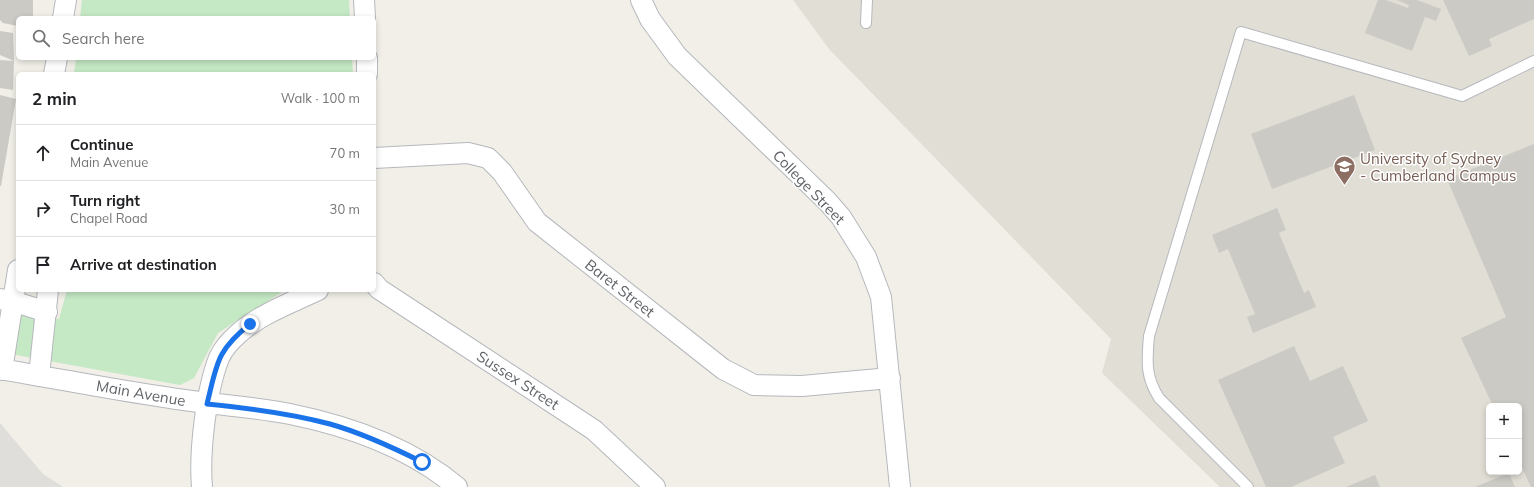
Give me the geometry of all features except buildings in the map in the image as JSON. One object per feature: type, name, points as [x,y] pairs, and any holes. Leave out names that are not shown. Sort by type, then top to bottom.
[{"type":"street","points":[[63,16],[66,0]]},
{"type":"street","points":[[364,0],[365,16]]},
{"type":"street","name":"College Street","points":[[641,0],[650,19],[677,56],[841,217],[866,257],[881,297],[900,487]]},
{"type":"street","points":[[54,72],[57,60]]},
{"type":"street","points":[[367,60],[367,72]]},
{"type":"street","name":"Baret Street","points":[[376,158],[468,153],[488,158],[502,172],[537,222],[723,369],[754,385],[802,386],[890,378]]},
{"type":"street","points":[[1,369],[6,300],[16,275]]},
{"type":"street","name":"Sussex Street","points":[[376,285],[379,289],[594,430],[655,487]]},
{"type":"street","points":[[39,376],[47,312],[48,292]]},
{"type":"street","points":[[202,487],[201,463],[207,404],[219,358],[224,349],[250,324],[314,292]]},
{"type":"street","points":[[6,300],[47,312]]},
{"type":"street","name":"Main Avenue","points":[[1,369],[207,404],[290,414],[331,424],[381,442],[422,462],[457,487]]},
{"type":"lane","points":[[866,23],[867,0]]},
{"type":"lane","points":[[1248,487],[1159,398],[1149,380],[1148,366],[1149,336],[1241,32],[1462,96],[1534,61]]},
{"type":"shaded area","name":"University of Sydney - Cumberland Campus","points":[[793,0],[1534,0],[1534,487],[1220,487],[1102,373],[1111,339],[829,49]]},
{"type":"shaded area","points":[[0,423],[43,474],[63,487],[0,487]]},
{"type":"green space","points":[[82,0],[349,0],[350,16],[80,16]]},
{"type":"green space","points":[[76,60],[352,60],[353,72],[74,72]]},
{"type":"green space","points":[[66,292],[282,292],[218,333],[194,378],[180,385],[0,352],[0,310],[59,319]]},
{"type":"place","name":"University of Sydney - Cumberland Campus","points":[[1345,186]]},
{"type":"route","points":[[250,324],[224,349],[219,358],[207,404],[290,414],[331,424],[381,442],[422,462]]}]
